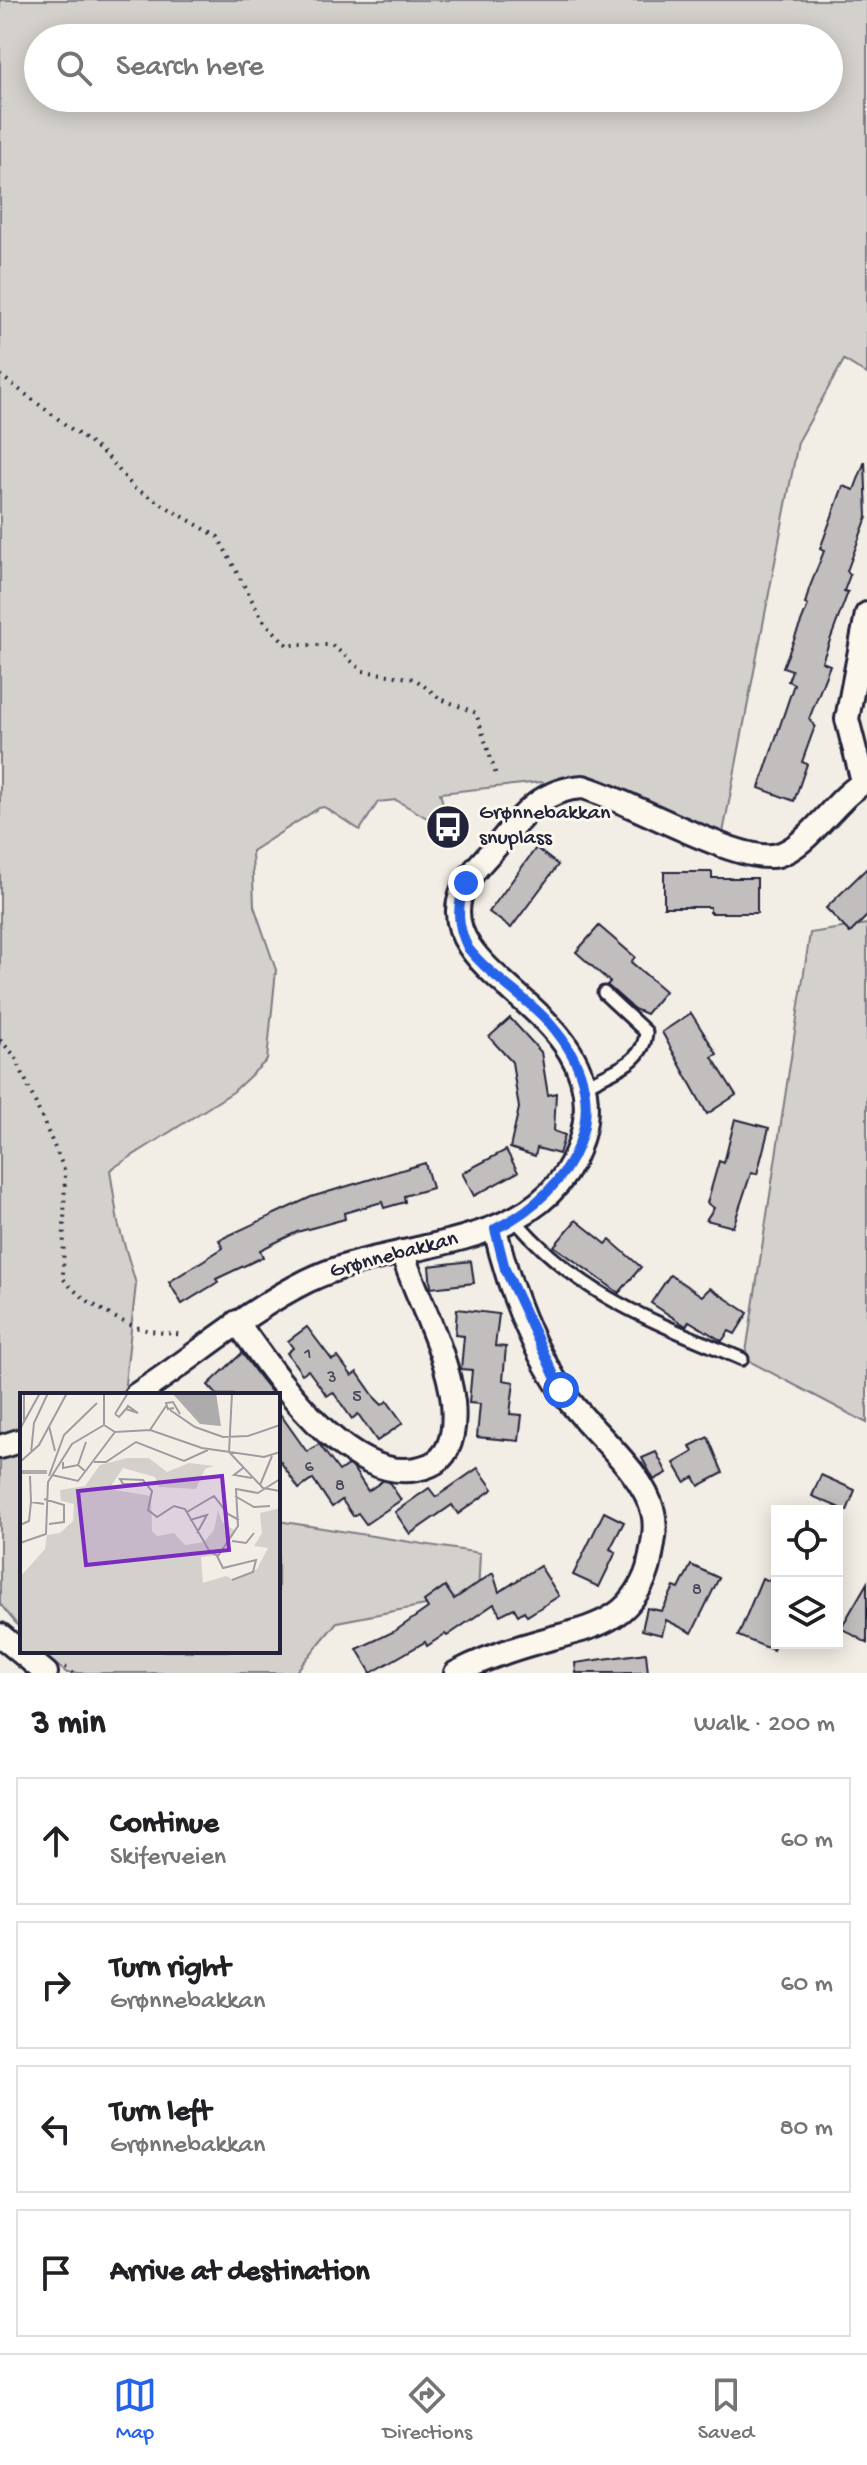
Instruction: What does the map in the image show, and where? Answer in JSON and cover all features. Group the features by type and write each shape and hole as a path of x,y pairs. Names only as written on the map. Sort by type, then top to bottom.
{"street":[{"name":"Grønnebakkan","path":"139,1393 237,1322 310,1279 338,1268 505,1224 534,1207 570,1167 587,1112 584,1087 576,1062 558,1032 516,991 479,962 461,933 458,914 466,883 540,798 564,788 583,787 757,855 778,855 794,845 865,781 847,719 867,614"},
{"path":"456,1673 524,1645 601,1624 619,1613 642,1584 649,1566 654,1528 649,1500 637,1480 561,1390 546,1363 505,1269 505,1224"},
{"path":"237,1322 298,1404 333,1439 353,1452 388,1466 423,1468 434,1464 442,1458 452,1439 453,1404 444,1364 402,1252"},
{"path":"0,1447 20,1441"},
{"path":"0,1635 20,1652"},
{"path":"22,1653 46,1673"}],"lane":[{"path":"584,1087 630,1062 642,1050 645,1040 646,1032 604,993"},
{"path":"505,1224 614,1304 742,1359"}],"path":[{"path":"0,375 107,456 134,488 218,537 262,619 287,645 332,645 363,671 415,679 441,699 476,713 497,778"},
{"path":"0,1040 15,1056 65,1171 61,1253 63,1278 69,1288 123,1323 147,1331 213,1341"}],"shaded area":[{"path":"0,0 867,0 867,374 844,360 798,442 723,833 541,782 440,793 451,832 396,800 378,802 360,830 324,807 319,808 252,851 254,906 276,970 267,1060 233,1092 110,1170 118,1223 136,1284 125,1384 133,1393 20,1393 20,1629 0,1604"},
{"path":"867,924 867,1423 745,1359 810,933"},
{"path":"280,1521 480,1553 478,1595 337,1622 295,1673 67,1673 42,1653 280,1653"}],"building":[{"path":"865,461 867,517 847,571 850,575 844,591 848,592 822,662 830,665 809,719 815,726 802,762 807,764 794,801 759,788 794,684 788,681 792,670 783,667 808,605 805,604 809,589 824,551 820,549 843,486 854,490"},
{"path":"536,848 558,865 511,928 489,912"},
{"path":"867,868 867,916 850,933 826,908"},
{"path":"664,872 712,872 712,878 757,878 757,913 710,913 710,907 664,907"},
{"path":"599,926 635,957 631,962 665,991 646,1014 634,1009 607,985 610,982 576,952"},
{"path":"691,1013 717,1054 712,1057 736,1095 707,1114 662,1032"},
{"path":"510,1018 541,1052 548,1095 556,1093 554,1131 565,1135 559,1154 537,1148 535,1156 510,1148 519,1108 512,1062 489,1037"},
{"path":"735,1119 769,1128 757,1174 751,1173 733,1227 706,1220 714,1208 707,1203 719,1161 724,1163"},
{"path":"506,1150 518,1172 474,1196 462,1173"},
{"path":"425,1163 432,1188 404,1196 405,1202 384,1208 382,1202 344,1213 345,1219 297,1232 260,1250 263,1257 216,1279 218,1282 182,1304 169,1282 223,1248 219,1240 311,1197"},
{"path":"576,1220 606,1244 610,1240 641,1267 619,1293 554,1246"},
{"path":"471,1261 474,1283 431,1288 429,1266"},
{"path":"670,1275 702,1296 710,1288 748,1313 735,1334 729,1331 722,1341 689,1321 686,1326 651,1303"},
{"path":"457,1309 499,1314 495,1346 506,1347 503,1380 514,1382 510,1414 522,1415 519,1441 477,1437 480,1404 469,1403 472,1370 461,1369 464,1336 455,1335"},
{"path":"307,1327 332,1360 338,1357 352,1376 357,1372 376,1399 382,1405 387,1401 403,1423 377,1441 358,1414 352,1419 333,1392 327,1396 308,1370 302,1374 287,1353 293,1348 288,1341"},
{"path":"242,1353 272,1393 215,1393 208,1385"},
{"path":"280,1414 307,1452 319,1444 339,1471 348,1465 353,1468 368,1491 384,1480 389,1482 401,1500 366,1524 358,1513 353,1516 342,1500 332,1507 313,1479 299,1489 280,1461"},
{"path":"708,1437 723,1473 699,1486 694,1477 685,1482 674,1463 693,1452 690,1446"},
{"path":"656,1452 667,1473 654,1480 642,1458"},
{"path":"478,1468 493,1489 458,1514 452,1505 410,1534 395,1512 429,1488 436,1497"},
{"path":"821,1475 855,1490 847,1511 843,1505 833,1505 812,1496"},
{"path":"604,1512 624,1522 610,1549 616,1552 599,1587 573,1575"},
{"path":"691,1565 719,1578 692,1633 666,1620 662,1635 642,1630 647,1608 662,1611 674,1587 679,1589"},
{"path":"540,1566 559,1596 527,1616 524,1611 518,1615 514,1608 500,1615 494,1604 447,1636 445,1634 427,1646 425,1642 371,1673 357,1649 395,1631 428,1608 424,1601 445,1586 454,1599 493,1573 499,1592"},
{"path":"762,1578 771,1582 773,1650 738,1636"},
{"path":"867,1583 867,1643 843,1629"},
{"path":"646,1653 648,1673 576,1673 575,1663"}],"place":[{"name":"Grønnebakkan snuplass","path":"448,827"}],"route":[{"path":"466,883 458,914 461,933 468,948 479,962 516,991 558,1032 576,1062 584,1087 587,1112 570,1167 534,1207 495,1229 505,1269 523,1313 561,1390"}]}
